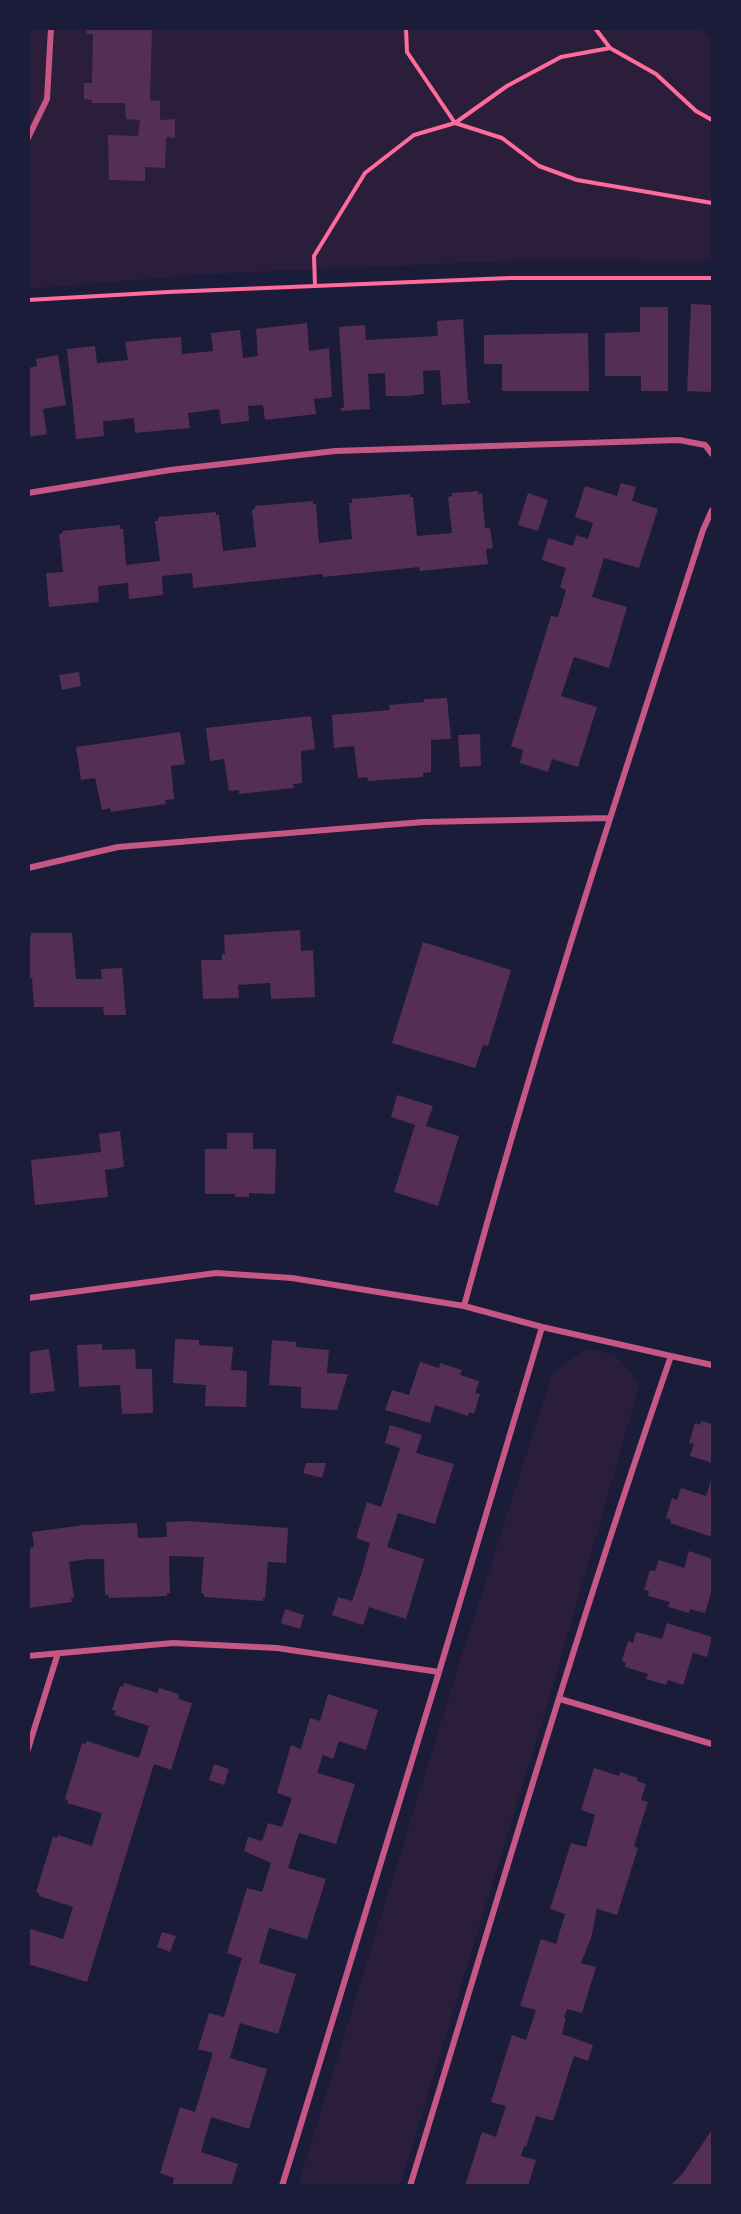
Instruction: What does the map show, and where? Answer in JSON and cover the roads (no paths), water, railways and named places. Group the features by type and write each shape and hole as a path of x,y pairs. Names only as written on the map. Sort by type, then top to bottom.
{"street":[{"path":"28,138 47,99 51,28"},
{"path":"28,493 170,470 335,451 678,440 705,445 712,454"},
{"path":"464,1306 496,1188 610,818 703,530 712,510"},
{"path":"28,868 118,847 423,822 610,818"},
{"path":"28,1298 216,1273 292,1278 464,1306 542,1327 712,1365"},
{"path":"282,2186 440,1672 542,1327"},
{"path":"410,2186 635,1460 671,1356"},
{"path":"28,1656 173,1642 277,1648 440,1672"},
{"path":"28,1749 58,1653"},
{"path":"560,1699 712,1744"}]}
